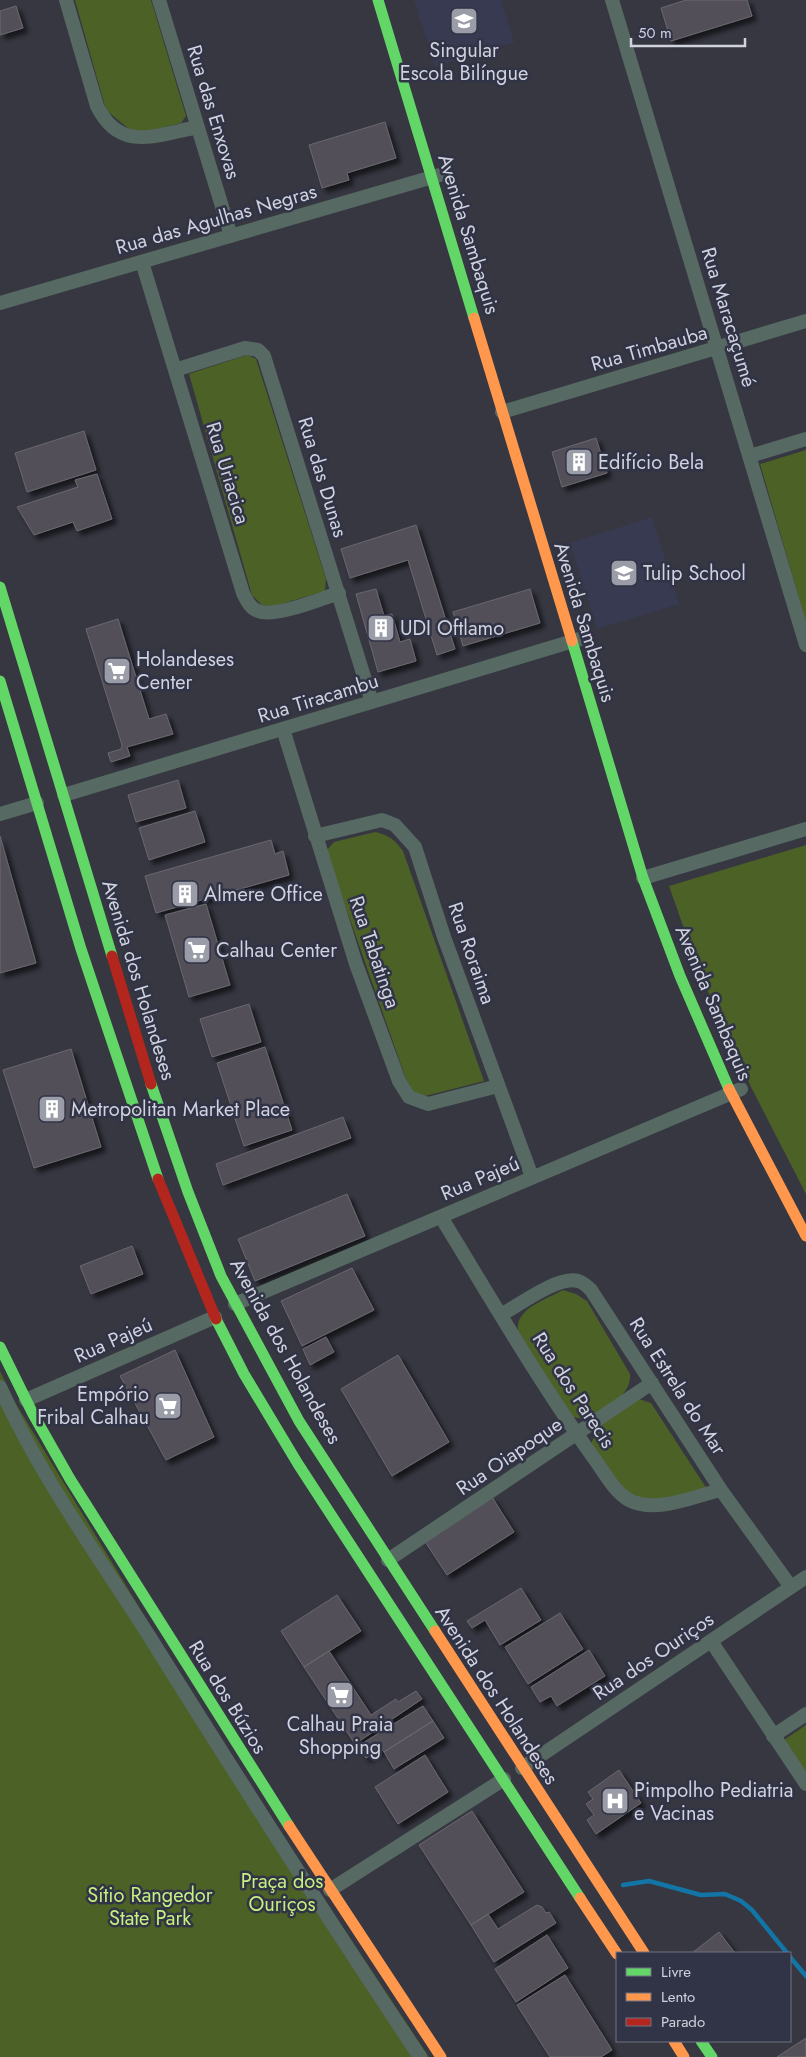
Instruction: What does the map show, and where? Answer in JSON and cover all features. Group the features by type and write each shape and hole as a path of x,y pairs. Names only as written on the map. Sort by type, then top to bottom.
{"main road":[{"name":"Avenida Sambaquis","path":"378,0 437,176 511,409 578,640 680,976 806,1236"},
{"name":"Avenida Sambaquis","path":"390,0 437,176 463,240"},
{"name":"Avenida Sambaquis","path":"468,258 474,277"},
{"name":"Avenida Sambaquis","path":"526,447 578,640"},
{"name":"Avenida dos Holandeses","path":"0,587 64,795 74,858 156,1101 221,1276 299,1421 522,1768 643,1952"},
{"path":"0,627 8,631 29,700 40,717"},
{"name":"Avenida dos Holandeses","path":"0,681 142,1135 169,1208 216,1317 244,1374 298,1464 616,1952"},
{"path":"21,751 33,765 62,854 74,858"},
{"name":"Avenida Sambaquis","path":"736,1090 806,1213"},
{"name":"Rua dos Búzios","path":"0,1347 26,1400 88,1508 198,1685 330,1890 441,2057"},
{"path":"675,2042 684,2057"},
{"path":"702,2042 712,2057"}],"street":[{"path":"66,0 97,106 104,120 124,136 142,137 198,127"},
{"name":"Rua das Enxovas","path":"159,0 231,236"},
{"name":"Rua Maracaçumé","path":"612,0 806,645"},
{"name":"Rua das Agulhas Negras","path":"0,303 437,176"},
{"name":"Rua Uriacica","path":"142,262 243,594 250,606 258,611 275,612 338,593"},
{"name":"Rua Timbauba","path":"511,409 806,321"},
{"name":"Rua das Dunas","path":"175,370 245,348 258,350 264,356 372,702"},
{"path":"750,456 806,439"},
{"name":"Rua Tiracambu","path":"64,795 578,640"},
{"name":"Rua Tabatinga","path":"283,729 356,964 399,1081 409,1098 428,1104 498,1086"},
{"path":"0,814 37,803"},
{"name":"Rua Roraima","path":"315,836 382,820 395,825 415,847 444,937 532,1177"},
{"path":"649,876 806,829"},
{"name":"Rua Pajeú","path":"235,1304 736,1090"},
{"name":"Rua dos Parecis","path":"441,1216 577,1434 616,1488 628,1500 641,1505 658,1505 721,1490"},
{"name":"Rua Estrela do Mar","path":"501,1315 553,1286 568,1280 580,1281 591,1290 721,1490 791,1587"},
{"name":"Rua Pajeú","path":"26,1400 216,1317"},
{"name":"Rua Oiapoque","path":"388,1560 652,1384"},
{"path":"0,1387 67,1508 315,1898 420,2057"},
{"name":"Rua dos Ouriços","path":"522,1768 806,1576"},
{"path":"711,1641 772,1736 806,1784"},
{"path":"772,1736 806,1714"},
{"path":"330,1890 504,1779"}],"shaded area":[{"name":"Singular Escola Bilíngue","path":"414,0 501,0 514,42 435,67"},
{"name":"Tulip School","path":"652,517 679,604 597,629 570,543"}],"green space":[{"path":"75,0 151,0 186,116 181,123 145,132 129,129 106,110"},
{"path":"247,355 256,359 326,579 325,591 274,606 262,605 252,595 189,374"},
{"path":"806,450 806,622 760,464"},
{"path":"375,832 391,839 403,851 484,1081 425,1096 414,1093 406,1079 326,851 334,842"},
{"path":"806,845 806,1194 752,1089 700,974 669,886"},
{"path":"563,1290 576,1294 587,1301 630,1374 626,1389 621,1395 608,1406 586,1419 572,1417 518,1331 518,1323 526,1311 540,1301"},
{"name":"Sítio Rangedor State Park","path":"0,1371 16,1404 231,1759 429,2057 0,2057"},
{"path":"639,1399 651,1403 707,1489 646,1500 630,1493 615,1478 591,1444 598,1427"},
{"path":"806,1725 806,1772 784,1740"}],"building":[{"path":"686,0 747,0 752,16 671,41 661,8"},
{"path":"16,6 23,28 0,35 0,11"},
{"path":"385,122 396,158 347,173 349,180 322,188 309,145"},
{"path":"84,431 96,470 27,492 15,453"},
{"name":"Edifício Bela","path":"596,438 607,473 562,487 552,452"},
{"path":"97,474 112,519 77,531 73,522 34,535 17,507 78,487 75,480"},
{"path":"416,525 455,649 437,655 408,560 350,578 341,549"},
{"name":"UDI Oftlamo","path":"376,589 384,616 392,614 400,642 410,639 416,661 378,672 356,594"},
{"path":"530,589 540,623 463,646 453,612"},
{"name":"Holandeses Center","path":"118,619 149,719 166,714 173,734 127,747 130,756 111,762 108,753 121,749 122,745 86,629"},
{"path":"178,780 186,808 136,822 128,795"},
{"path":"195,811 205,842 149,860 139,828"},
{"path":"0,836 36,963 0,973"},
{"name":"Almere Office","path":"271,840 275,854 283,851 289,875 156,913 145,876"},
{"name":"Calhau Center","path":"206,904 230,985 189,997 165,915"},
{"path":"249,1004 261,1042 212,1057 200,1019"},
{"path":"265,1047 292,1130 244,1146 217,1063"},
{"name":"Metropolitan Market Place","path":"71,1049 101,1147 34,1168 3,1070"},
{"path":"343,1117 351,1138 223,1185 216,1164"},
{"path":"347,1194 365,1236 255,1281 238,1239"},
{"path":"132,1246 143,1274 91,1294 80,1266"},
{"path":"352,1268 374,1310 302,1346 281,1301"},
{"path":"326,1337 334,1352 310,1365 303,1349"},
{"name":"Empório Fribal Calhau","path":"175,1350 214,1437 166,1460 120,1376"},
{"path":"398,1355 449,1442 392,1476 341,1389"},
{"path":"492,1497 514,1532 447,1575 424,1540"},
{"path":"521,1588 541,1620 500,1645 485,1620 472,1628 467,1621"},
{"path":"337,1595 361,1631 304,1667 281,1631"},
{"path":"560,1613 583,1649 528,1684 505,1647"},
{"path":"589,1650 605,1676 557,1706 551,1696 540,1702 531,1687"},
{"name":"Calhau Praia Shopping","path":"329,1651 371,1715 396,1699 398,1702 416,1691 422,1699 355,1744 304,1667"},
{"path":"423,1706 433,1721 384,1752 382,1749 366,1758 358,1746"},
{"path":"433,1721 444,1738 394,1769 384,1752"},
{"path":"425,1755 448,1792 398,1824 375,1787"},
{"name":"Pimpolho Pediatria e Vacinas","path":"619,1770 641,1803 596,1834 587,1820 594,1815 586,1804 593,1799 588,1792"},
{"path":"472,1811 524,1892 471,1925 419,1845"},
{"path":"537,1905 542,1907 546,1913 549,1912 556,1923 494,1962 471,1925 488,1914 498,1929"},
{"path":"719,1932 734,1952 693,1952"},
{"path":"547,1935 568,1968 516,2002 495,1969"},
{"path":"565,1975 612,2050 601,2057 550,2057 517,2005"},
{"path":"806,2038 806,2057 777,2057"}],"waterway":[{"path":"623,1885 649,1881 701,1895 725,1894 741,1901 752,1910 786,1952"},
{"path":"791,1958 806,1976"}],"traffic: fast":[{"path":"378,0 474,318"},
{"path":"0,587 112,956"},
{"path":"572,641 643,878 680,976 729,1089"},
{"path":"0,681 81,949 158,1179"},
{"path":"151,1084 188,1192 221,1276 299,1421 435,1631"},
{"path":"216,1319 244,1374 298,1464 580,1898"},
{"path":"0,1347 33,1414 70,1479 289,1826"},
{"path":"702,2042 712,2057"}],"traffic: slow":[{"path":"474,318 572,641"},
{"path":"729,1089 806,1236"},
{"path":"435,1631 643,1952"},
{"path":"289,1826 441,2057"},
{"path":"580,1898 616,1952"},
{"path":"675,2042 684,2057"}],"traffic: jam":[{"path":"112,956 151,1084"},
{"path":"158,1179 216,1319"}],"place":[{"name":"Singular Escola Bilíngue","path":"464,21"},
{"name":"Edifício Bela","path":"579,462"},
{"name":"Tulip School","path":"624,573"},
{"name":"UDI Oftlamo","path":"381,628"},
{"name":"Holandeses Center","path":"117,671"},
{"name":"Almere Office","path":"185,894"},
{"name":"Calhau Center","path":"197,950"},
{"name":"Metropolitan Market Place","path":"52,1109"},
{"name":"Empório Fribal Calhau","path":"168,1406"},
{"name":"Calhau Praia Shopping","path":"340,1695"},
{"name":"Pimpolho Pediatria e Vacinas","path":"615,1801"}],"park label":[{"name":"Praça dos Ouriços","path":"282,1892"}]}
